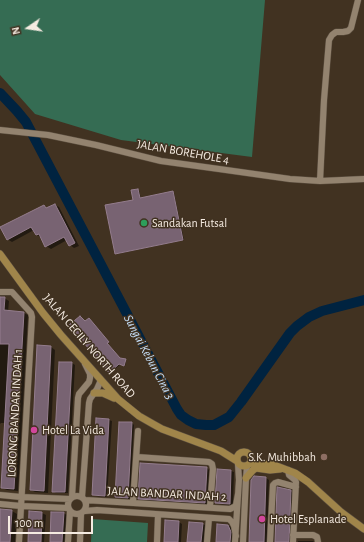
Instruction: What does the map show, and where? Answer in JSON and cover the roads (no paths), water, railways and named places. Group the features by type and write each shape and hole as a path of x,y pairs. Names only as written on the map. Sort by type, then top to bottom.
{"main road":[{"name":"JALAN CECILY NORTH ROAD","path":"0,254 48,318 118,400 139,416 158,427 221,451 225,450 238,459"},
{"path":"95,391 106,394 118,400"},
{"path":"250,462 248,453 241,452 238,459 242,466 250,462 272,464 286,469 301,477 341,512 364,529"},
{"path":"246,478 256,468 270,470 286,469"}],"street":[{"path":"320,181 329,40 336,32 348,31 351,28 358,0"},
{"name":"JALAN BOREHOLE 4","path":"0,130 48,135 161,161 290,179 320,181 364,179"},
{"name":"LORONG BANDAR INDAH 1","path":"0,292 12,292 31,312 32,317 19,542"},
{"path":"68,542 68,503 71,498 78,398 79,394 89,382 90,376 84,361"},
{"path":"80,542 83,512 86,505 83,498 90,399 101,380"},
{"path":"89,382 95,391"},
{"path":"133,502 138,431"},
{"path":"137,457 209,462 212,464 213,469 210,507"},
{"path":"235,539 239,480 238,459"},
{"path":"243,542 246,478 250,462"},
{"path":"286,469 289,475 296,482 293,542"},
{"path":"270,542 273,485 278,482 296,487"},
{"name":"JALAN BANDAR INDAH 2","path":"83,498 97,501 230,508 236,505 238,494"},
{"path":"0,495 71,498 79,496 83,498"},
{"path":"0,504 69,510 75,514 83,512"},
{"path":"229,519 230,508"},
{"name":"JALAN BANDAR INDAH 2","path":"83,512 97,510 229,519 234,526 235,539"},
{"path":"157,542 158,514"},
{"path":"207,542 209,518"},
{"path":"293,535 313,535 317,537 318,541"}],"waterway":[{"name":"Sungai Kebun Cina 3","path":"0,93 26,122 177,409 181,415 188,420 196,424 214,425 229,417 290,333 297,326 309,317 322,311 364,300"}],"place":[{"name":"Sandakan Futsal","path":"144,223"},
{"name":"Hotel La Vida","path":"34,430"},
{"name":"S.K. Muhibbah","path":"324,457"},
{"name":"Hotel Esplanade","path":"262,519"}]}
